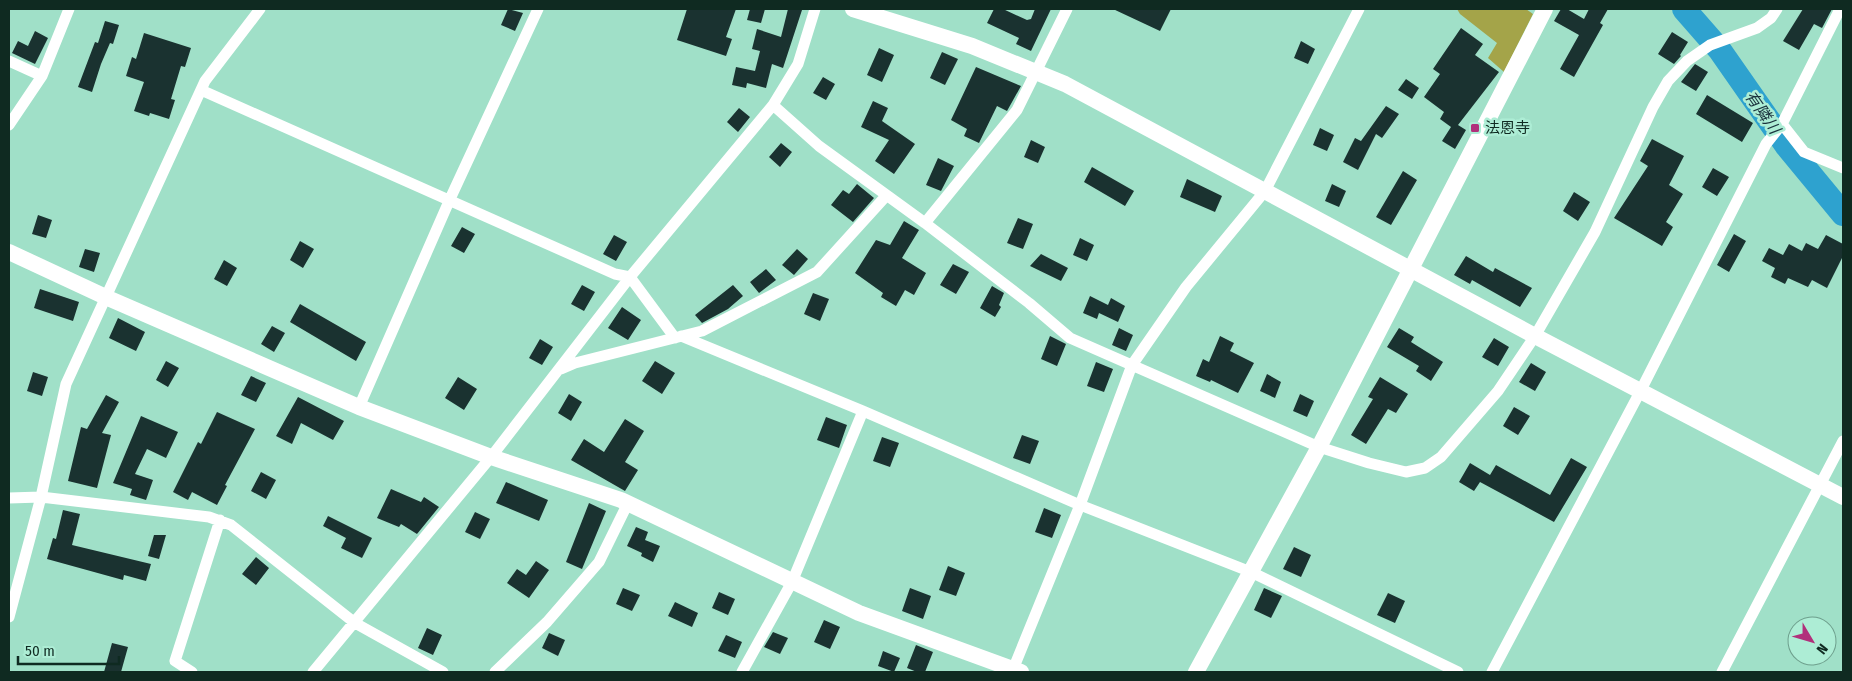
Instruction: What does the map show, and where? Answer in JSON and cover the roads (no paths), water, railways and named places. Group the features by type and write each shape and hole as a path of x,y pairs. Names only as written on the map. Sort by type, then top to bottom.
{"street":[{"path":"9,125 42,76 69,9"},
{"path":"9,617 66,384 104,296 205,81 260,9"},
{"path":"359,407 450,199 538,9"},
{"path":"313,672 491,457 630,277 774,105 798,64 815,9"},
{"path":"854,9 972,46 1037,72 1126,115 1265,192 1535,336 1843,497"},
{"path":"925,223 1017,110 1067,9"},
{"path":"9,252 104,296 359,407 491,457 628,503 859,613 1015,671 1132,365 1186,287 1265,192 1360,9"},
{"path":"1196,672 1319,447 1545,9"},
{"path":"774,105 820,146 925,223 1029,303 1070,338 1319,447 1369,464 1406,472 1426,468 1441,457 1498,391 1535,336 1595,232 1653,107 1668,81 1687,61 1714,44 1758,28 1771,18 1777,9"},
{"path":"1492,672 1766,144 1782,124 1840,9"},
{"path":"9,60 42,76"},
{"path":"201,90 450,199 615,274 630,277 678,337 863,411 1080,504 1251,572 1458,672"},
{"path":"1782,124 1804,152 1843,168"},
{"path":"560,370 575,363 702,331 816,272 886,196"},
{"path":"742,672 792,582 863,411"},
{"path":"1722,672 1843,441"},
{"path":"9,498 40,496 220,520 231,524 355,623 443,672"},
{"path":"495,672 546,622 599,562 628,503"},
{"path":"192,672 175,661 220,520"}],"waterway":[{"name":"有隣川","path":"1684,9 1719,49 1786,145 1843,214"}],"place":[{"name":"法恩寺","path":"1475,128"}]}
